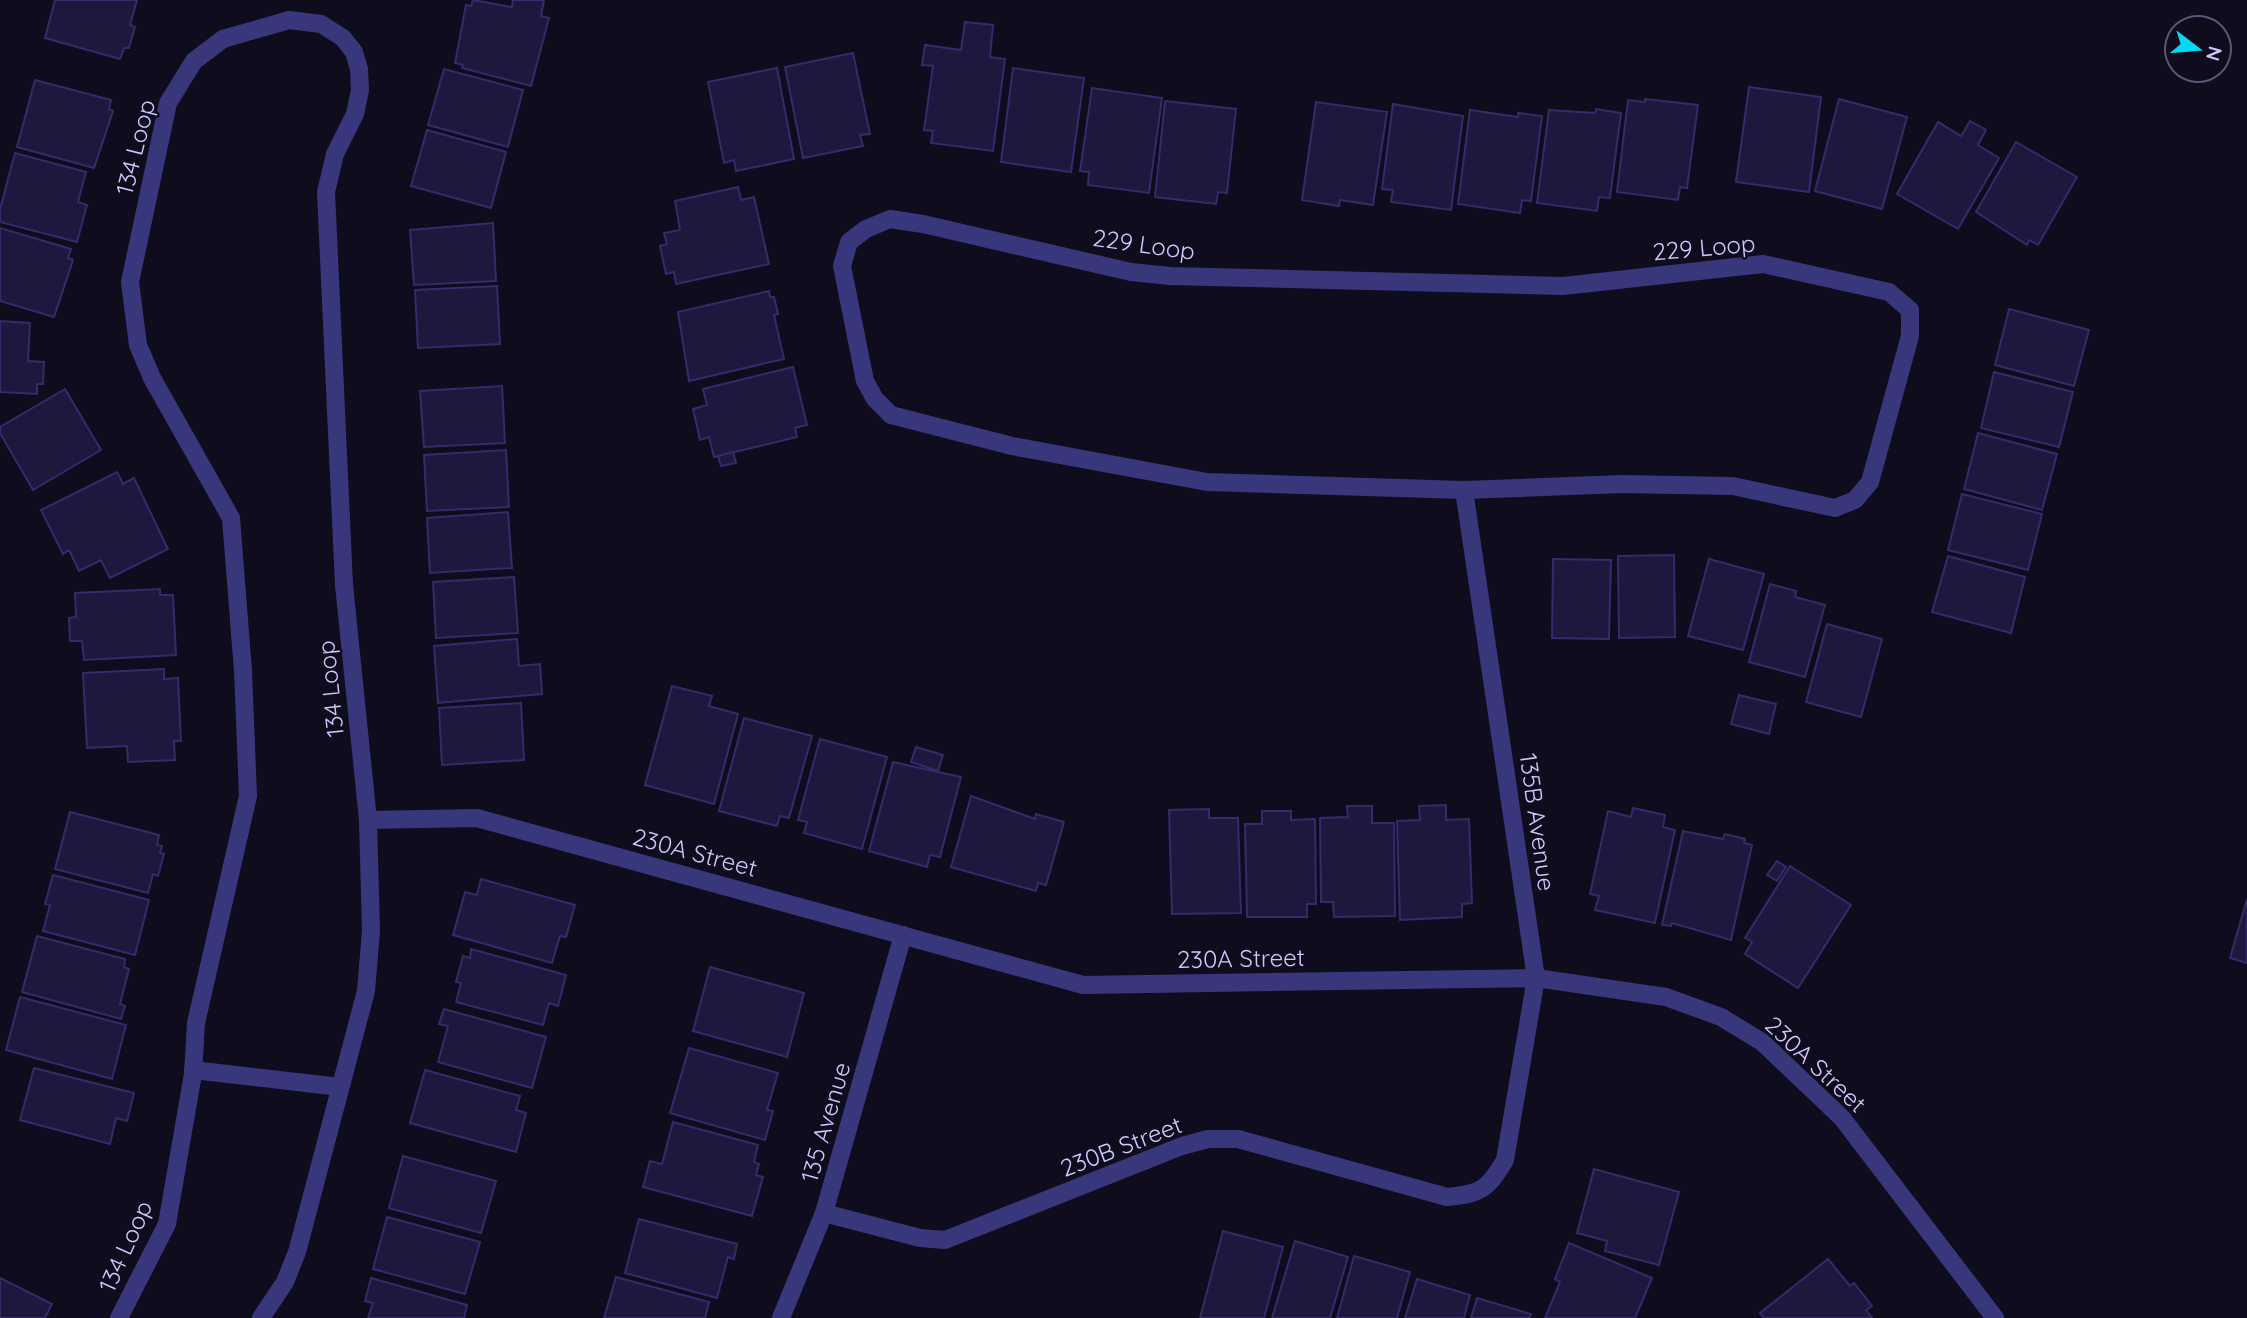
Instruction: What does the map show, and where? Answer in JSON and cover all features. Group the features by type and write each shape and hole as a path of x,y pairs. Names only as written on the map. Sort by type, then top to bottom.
{"street":[{"name":"134 Loop","path":"119,1318 167,1224 193,1070 196,1023 248,796 243,671 231,518 152,378 138,345 130,282 168,103 194,61 223,38 289,20 321,24 343,38 354,52 359,69 360,90 355,114 335,154 326,192 344,585 368,820 371,931 366,991 297,1252 285,1282 261,1318"},
{"name":"229 Loop","path":"890,219 1131,272 1563,286 1763,264 1889,292 1910,310 1910,336 1870,482 1855,500 1835,508 1733,486 1622,484 1464,490 1207,482 1012,446 891,415 875,399 864,381 842,266 849,242 866,229 890,219"},
{"name":"135B Avenue","path":"1464,490 1536,978 1505,1160"},
{"name":"230A Street","path":"368,820 477,818 1083,985 1536,978 1666,997 1721,1017 1762,1042 1842,1118 1996,1318"},
{"name":"135 Avenue","path":"781,1318 824,1213 903,935"},
{"path":"193,1070 340,1087"},
{"name":"230B Street","path":"824,1213 920,1238 945,1240 1182,1146 1208,1139 1238,1139 1447,1197 1473,1195 1491,1183 1505,1160"}],"building":[{"path":"55,0 137,0 130,25 135,27 129,48 124,48 120,59 45,38"},
{"path":"473,0 512,7 513,0 544,0 541,16 549,18 531,86 462,68 463,65 455,63 466,5 471,6"},
{"path":"965,22 993,25 990,57 1005,59 993,151 931,143 933,131 924,130 933,66 922,65 925,45 961,50"},
{"path":"853,53 870,134 860,135 863,146 803,158 785,67"},
{"path":"777,68 794,159 736,171 734,160 724,163 708,82"},
{"path":"1013,68 1084,78 1071,172 1001,162"},
{"path":"444,69 523,90 508,147 428,125"},
{"path":"35,80 111,100 109,109 113,111 94,168 17,147"},
{"path":"1749,87 1821,97 1809,192 1736,182"},
{"path":"1092,88 1162,98 1149,193 1088,185 1089,172 1080,171"},
{"path":"1645,99 1698,105 1687,188 1680,187 1678,200 1617,192 1628,100 1645,102"},
{"path":"1839,99 1907,117 1882,209 1815,191"},
{"path":"1165,101 1236,109 1227,193 1218,192 1216,204 1155,197"},
{"path":"1316,102 1387,112 1373,205 1340,200 1339,206 1302,200"},
{"path":"1393,104 1463,116 1451,210 1391,202 1393,190 1382,189"},
{"path":"1596,109 1621,113 1610,198 1599,197 1597,211 1537,203 1549,110 1595,113"},
{"path":"1470,110 1518,117 1518,113 1542,116 1531,201 1522,200 1520,213 1458,204"},
{"path":"1970,121 1986,130 1978,145 1999,158 1958,229 1897,194 1938,122 1961,136"},
{"path":"427,130 506,152 491,208 411,186"},
{"path":"2016,142 2077,177 2038,245 2029,240 2027,245 1976,212"},
{"path":"15,153 86,172 78,202 87,205 77,242 0,222 0,209"},
{"path":"738,187 741,200 754,197 769,264 676,284 674,272 666,274 660,246 667,244 664,233 680,230 675,201"},
{"path":"493,223 496,281 414,285 410,230"},
{"path":"0,228 71,249 68,258 73,260 54,317 0,301"},
{"path":"497,286 500,344 418,348 415,290"},
{"path":"769,291 770,297 774,297 778,314 774,315 784,359 689,381 678,312"},
{"path":"2009,309 2089,330 2074,386 1995,365"},
{"path":"0,321 30,323 28,361 44,362 43,384 37,384 37,394 0,392"},
{"path":"793,367 807,425 795,428 797,437 714,457 709,437 700,440 693,409 707,405 703,389"},
{"path":"1994,372 2073,392 2059,447 1981,428"},
{"path":"502,386 505,443 424,447 420,391"},
{"path":"65,389 101,450 33,490 0,433 0,427"},
{"path":"1978,433 2057,454 2042,510 1964,489"},
{"path":"506,450 509,507 427,511 424,455"},
{"path":"733,452 736,463 721,466 718,456"},
{"path":"117,472 123,484 134,478 168,549 110,578 101,560 79,571 69,550 63,554 41,510"},
{"path":"1962,494 2042,514 2028,570 1948,550"},
{"path":"508,512 512,568 430,573 427,518"},
{"path":"1674,555 1675,637 1619,638 1618,556"},
{"path":"1948,556 2025,577 2011,633 1932,612"},
{"path":"1553,559 1611,560 1609,639 1552,638"},
{"path":"1709,559 1764,574 1743,650 1688,636"},
{"path":"514,577 518,633 436,638 433,582"},
{"path":"1770,584 1796,591 1795,597 1825,605 1805,677 1749,662"},
{"path":"160,589 160,595 173,595 176,655 84,660 82,641 70,641 69,618 76,617 75,593"},
{"path":"1827,624 1882,639 1861,717 1806,702"},
{"path":"517,639 519,666 540,664 542,694 438,703 434,646"},
{"path":"164,669 164,679 178,678 181,741 174,741 175,760 128,762 127,746 87,748 83,673"},
{"path":"672,686 712,696 709,706 738,714 714,804 645,785"},
{"path":"1739,695 1776,704 1769,734 1731,724"},
{"path":"521,703 524,760 442,765 439,708"},
{"path":"744,718 812,736 789,818 780,816 777,826 719,811"},
{"path":"820,739 887,757 862,849 804,833 807,822 798,820"},
{"path":"916,747 943,755 938,771 911,762"},
{"path":"893,762 961,777 940,857 930,855 927,867 869,851"},
{"path":"971,796 1035,819 1036,814 1064,822 1046,885 1038,883 1036,891 951,867"},
{"path":"1446,805 1446,820 1469,819 1472,903 1462,904 1462,917 1400,920 1397,821 1420,820 1419,806"},
{"path":"1347,806 1372,806 1372,823 1394,823 1395,916 1334,917 1333,902 1321,902 1320,818 1348,817"},
{"path":"1633,808 1665,815 1663,827 1675,830 1655,923 1595,910 1599,896 1590,894 1608,811 1631,817"},
{"path":"1209,809 1209,818 1238,818 1241,913 1172,914 1169,810"},
{"path":"1262,811 1291,811 1291,820 1315,819 1316,904 1307,904 1307,917 1247,917 1245,824 1262,824"},
{"path":"70,812 159,835 157,845 162,846 160,853 164,854 158,876 153,874 148,893 55,869"},
{"path":"1683,831 1723,839 1725,834 1745,839 1744,843 1752,845 1731,940 1672,923 1671,926 1662,925"},
{"path":"1777,861 1786,867 1777,881 1767,875"},
{"path":"1790,866 1851,905 1798,988 1745,954 1752,942 1745,938"},
{"path":"53,875 149,900 135,955 43,931 50,905 45,904"},
{"path":"481,879 575,905 566,937 560,936 552,963 453,935 465,892 477,895"},
{"path":"2247,899 2247,963 2230,958"},
{"path":"37,936 125,959 124,967 129,969 120,1004 125,1006 121,1019 22,992"},
{"path":"471,949 566,975 558,1006 549,1003 543,1025 456,1002 461,983 456,982 463,956 470,958"},
{"path":"710,967 804,993 787,1057 693,1031"},
{"path":"20,997 126,1025 112,1079 6,1050"},
{"path":"444,1009 546,1037 532,1088 438,1062 448,1026 439,1024"},
{"path":"689,1048 778,1073 767,1110 773,1111 765,1140 670,1113"},
{"path":"34,1068 134,1093 127,1121 116,1118 110,1144 20,1120"},
{"path":"425,1070 520,1096 516,1110 526,1113 516,1152 410,1123"},
{"path":"673,1122 758,1145 754,1162 759,1164 756,1175 763,1177 752,1216 643,1187 650,1161 662,1164"},
{"path":"403,1156 496,1181 481,1233 389,1208"},
{"path":"1594,1169 1679,1192 1659,1265 1605,1251 1607,1241 1577,1233"},
{"path":"387,1217 480,1242 465,1294 373,1269"},
{"path":"639,1219 737,1244 734,1259 728,1257 717,1298 625,1273"},
{"path":"1223,1231 1283,1247 1264,1318 1200,1318"},
{"path":"1295,1241 1348,1257 1330,1318 1272,1318"},
{"path":"1569,1243 1652,1278 1635,1318 1545,1318 1560,1282 1555,1279"},
{"path":"1354,1256 1410,1272 1397,1318 1337,1318"},
{"path":"1828,1259 1850,1286 1854,1283 1872,1306 1866,1310 1872,1318 1764,1318 1760,1313"},
{"path":"616,1277 709,1302 705,1318 604,1318"},
{"path":"0,1278 52,1304 45,1318 0,1318"},
{"path":"371,1278 467,1305 464,1318 368,1318 373,1303 365,1301"},
{"path":"1417,1279 1470,1295 1464,1318 1405,1318"},
{"path":"1477,1298 1531,1314 1529,1318 1471,1318"}]}
